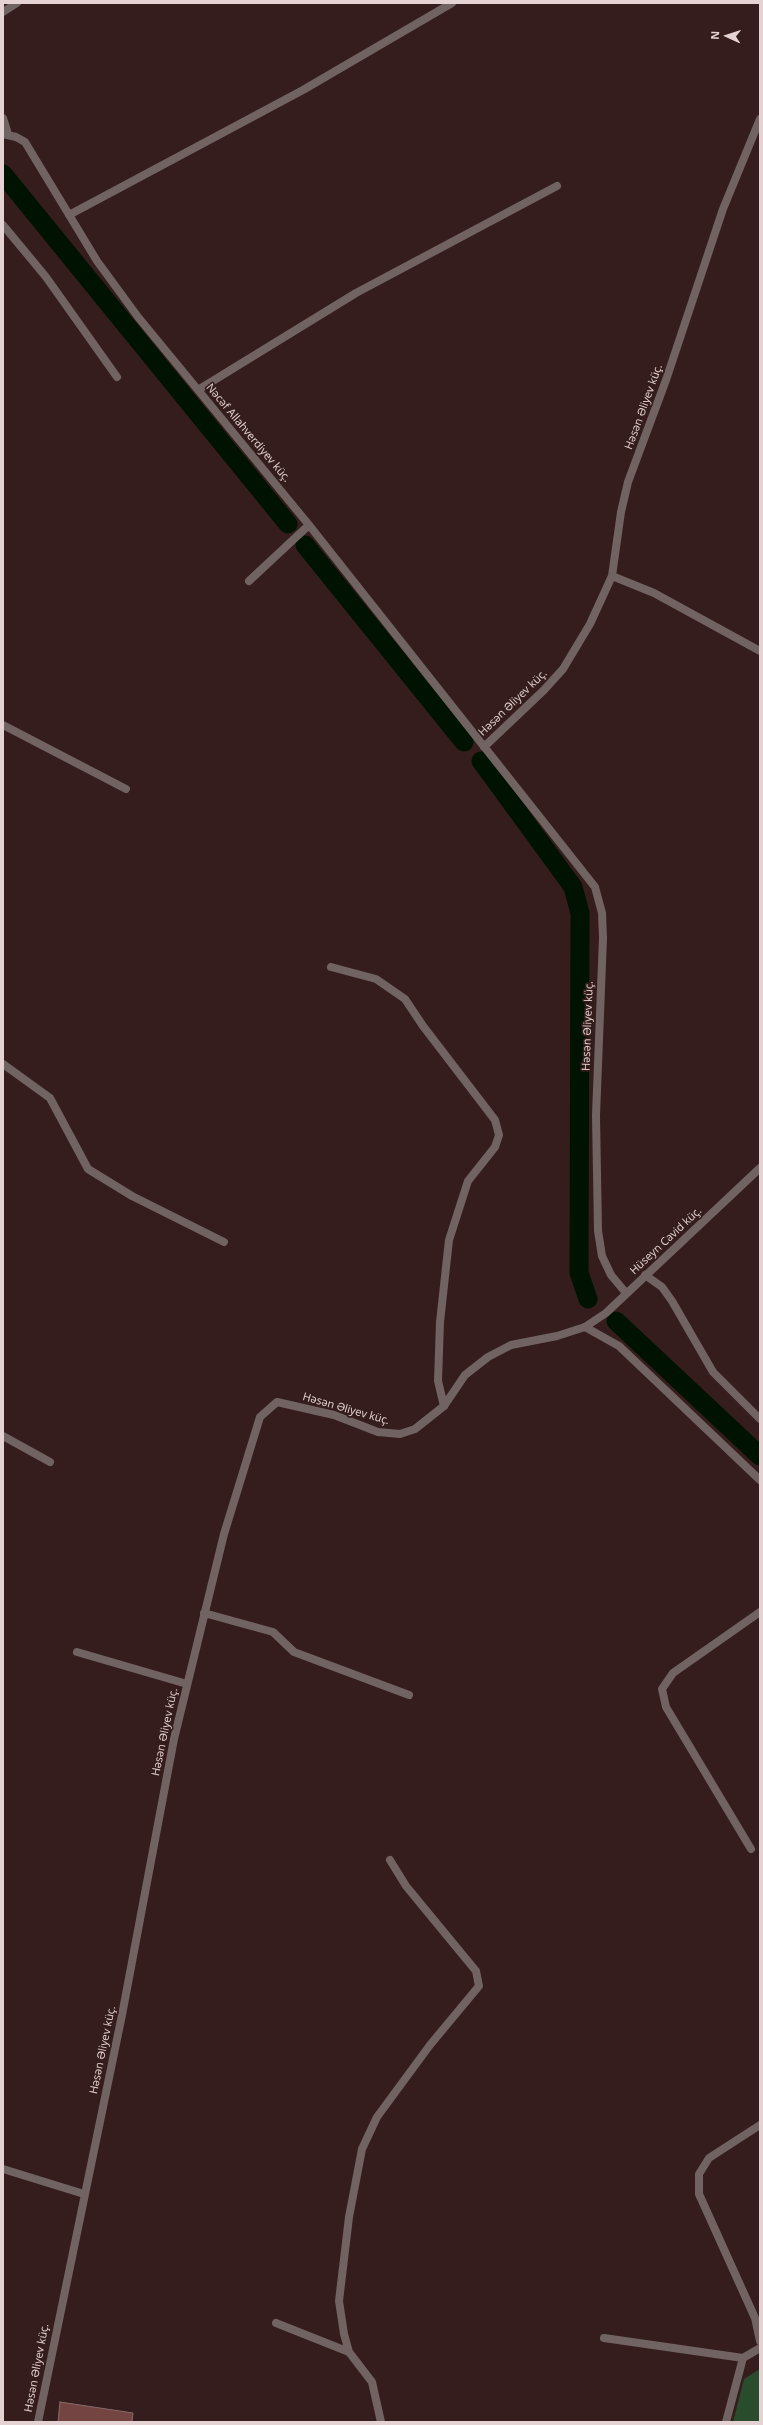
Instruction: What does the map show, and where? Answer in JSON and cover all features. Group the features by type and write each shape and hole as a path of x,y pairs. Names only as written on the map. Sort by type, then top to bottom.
{"street":[{"path":"3,12 17,3"},
{"path":"70,215 303,90 452,3"},
{"path":"3,118 5,134"},
{"name":"Həsən Əliyev küç.","path":"626,1293 611,1275 602,1256 598,1231 596,1115 602,913 595,887 484,747 544,690 563,669 590,624 612,576 621,512 628,482 666,380 723,209 760,120"},
{"name":"Nəcəf Allahverdiyev küç.","path":"5,134 25,142 97,261 138,317 309,525 484,747"},
{"path":"198,390 356,293 557,186"},
{"path":"3,225 46,277 117,376"},
{"path":"249,581 309,525"},
{"path":"612,576 654,593 760,651"},
{"path":"3,725 126,789"},
{"path":"331,967 376,979 405,999 423,1026 495,1120 499,1135 495,1147 468,1181 449,1240 441,1299 438,1381 444,1406"},
{"path":"3,1064 50,1098 88,1169 132,1196 224,1242"},
{"name":"Hüseyn Cavid küç.","path":"585,1328 606,1313 644,1275 760,1168"},
{"path":"644,1275 662,1287 672,1301 713,1372 760,1419"},
{"path":"585,1328 619,1346 760,1480"},
{"name":"Həsən Əliyev küç.","path":"38,2422 122,2015 174,1739 224,1534 260,1417 277,1402 334,1415 378,1432 400,1434 415,1429 444,1406 465,1375 488,1357 511,1345 557,1336 585,1328"},
{"path":"3,1436 50,1462"},
{"path":"751,1849 666,1707 662,1689 673,1673 760,1612"},
{"path":"204,1613 273,1632 294,1652 409,1695"},
{"path":"77,1652 187,1684"},
{"path":"381,2422 372,2382 349,2352 344,2334 340,2301 349,2217 362,2149 377,2117 430,2045 479,1986 476,1971 406,1886 390,1860"},
{"path":"760,2125 709,2158 699,2174 699,2194 755,2318 760,2341"},
{"path":"3,2169 84,2194"},
{"path":"276,2323 349,2352"},
{"path":"604,2338 743,2358 760,2348"},
{"path":"726,2422 743,2358"}],"green space":[{"path":"760,2369 760,2422 733,2422 744,2379"}],"building":[{"path":"60,2402 133,2413 132,2422 58,2422"}],"waterway":[{"path":"3,174 288,524"},
{"path":"305,545 464,742"},
{"path":"481,761 573,887 580,913 579,1273 588,1299"},
{"path":"616,1321 760,1456"}]}
